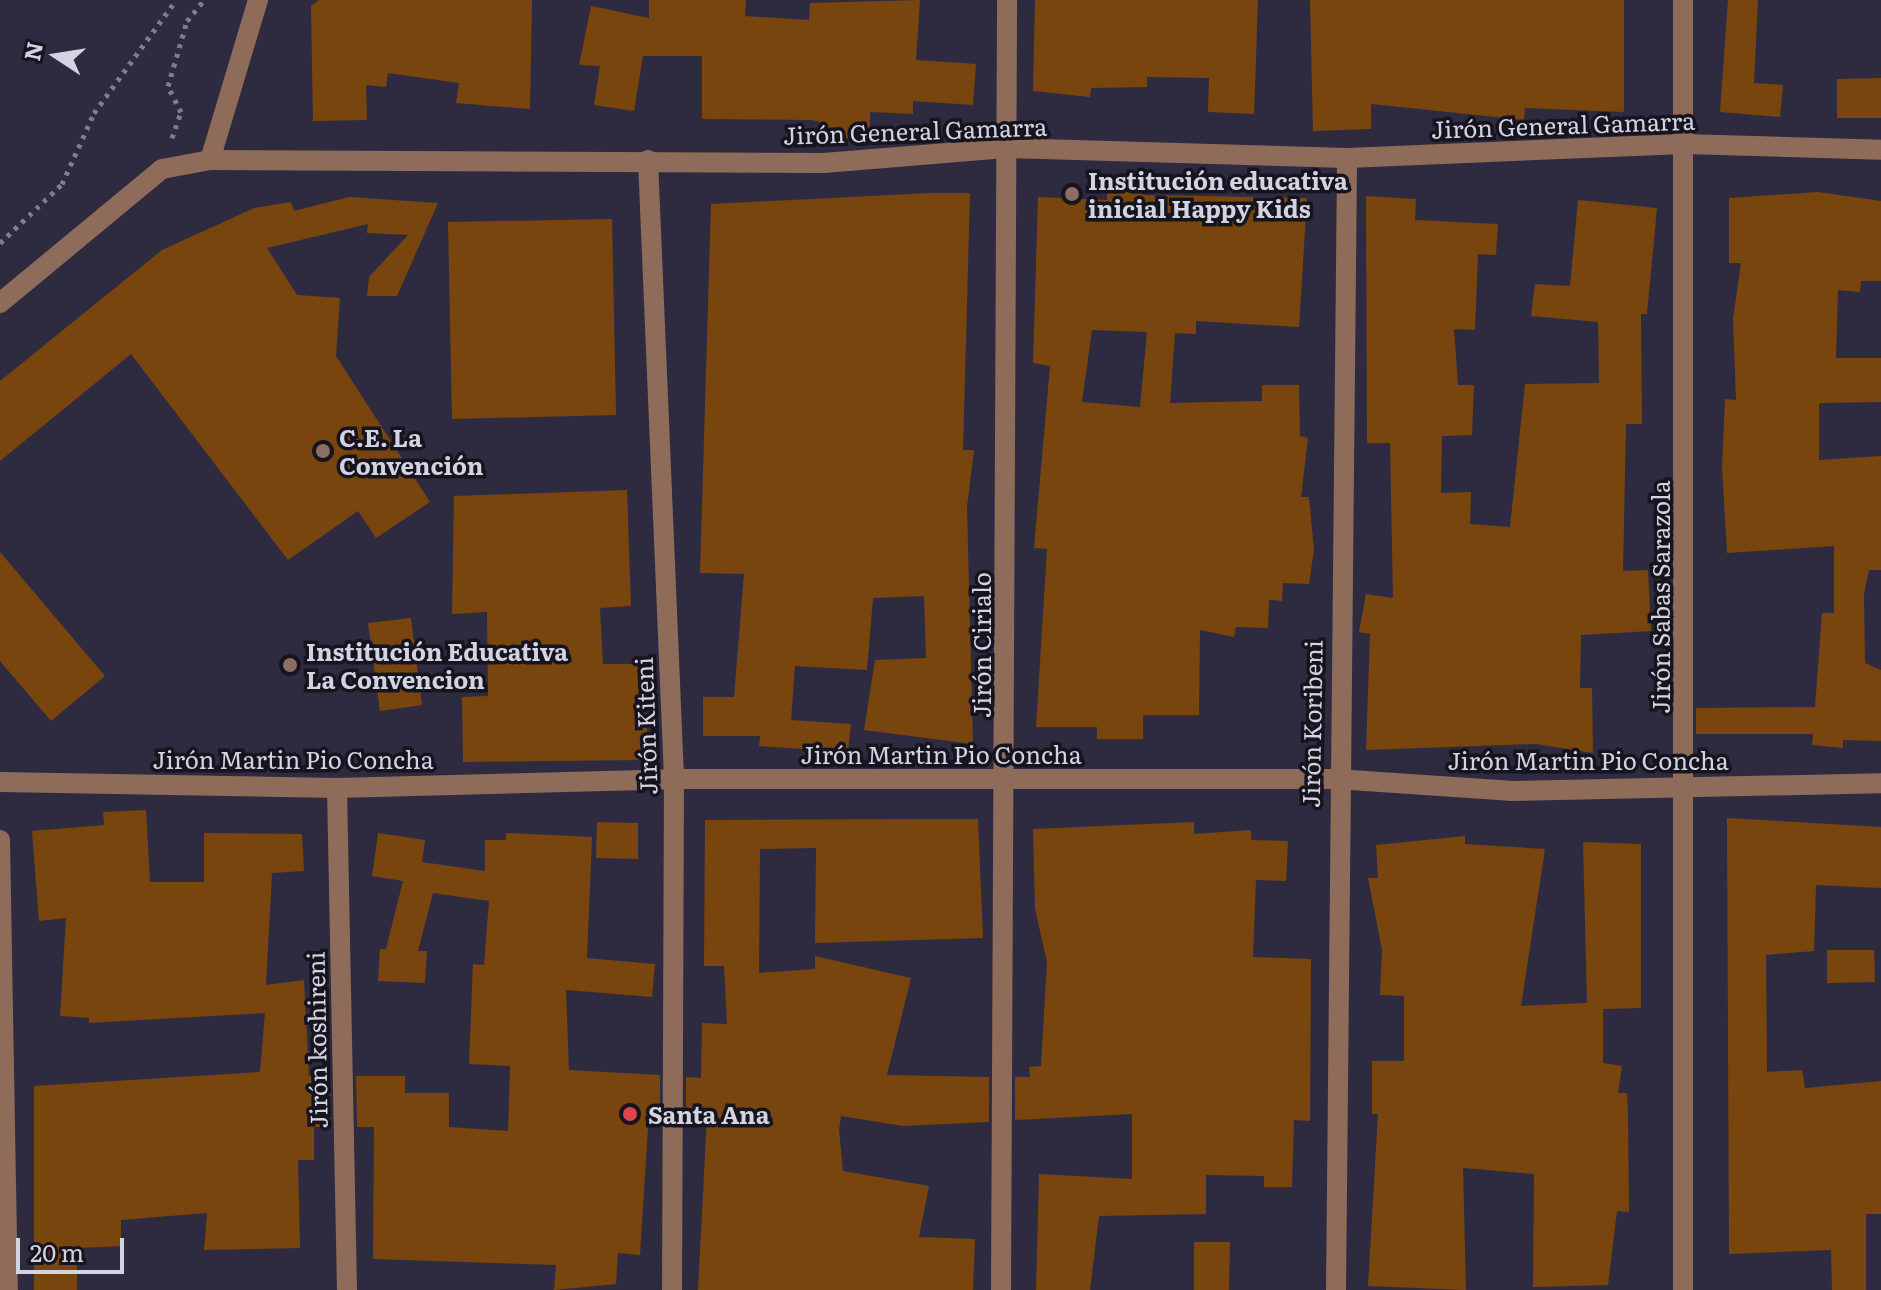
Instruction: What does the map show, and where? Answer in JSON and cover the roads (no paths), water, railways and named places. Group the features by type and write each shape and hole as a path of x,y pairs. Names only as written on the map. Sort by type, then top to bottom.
{"street":[{"path":"210,160 258,0"},
{"name":"Jirón Cirialo","path":"1001,1290 1006,781 1007,0"},
{"name":"Jirón Sabas Sarazola","path":"1683,0 1686,788 1683,1290"},
{"name":"Jirón General Gamarra","path":"0,303 162,169 210,160 824,163 1008,148 1347,158 1684,144 1881,150"},
{"name":"Jirón Koribeni","path":"1336,1290 1336,779 1347,158"},
{"name":"Jirón Kiteni","path":"648,160 674,779 672,1290"},
{"name":"Jirón Martin Pio Concha","path":"0,782 337,788 674,779 1336,779 1510,791 1881,783"},
{"name":"Jirón koshireni","path":"337,788 347,1290"},
{"path":"0,840 8,1290"}],"place":[{"name":"Institución educativa inicial Happy Kids","path":"1072,194"},
{"name":"C.E. La Convención","path":"323,451"},
{"name":"Institución Educativa La Convencion","path":"290,665"},
{"name":"Santa Ana","path":"630,1114"}]}
